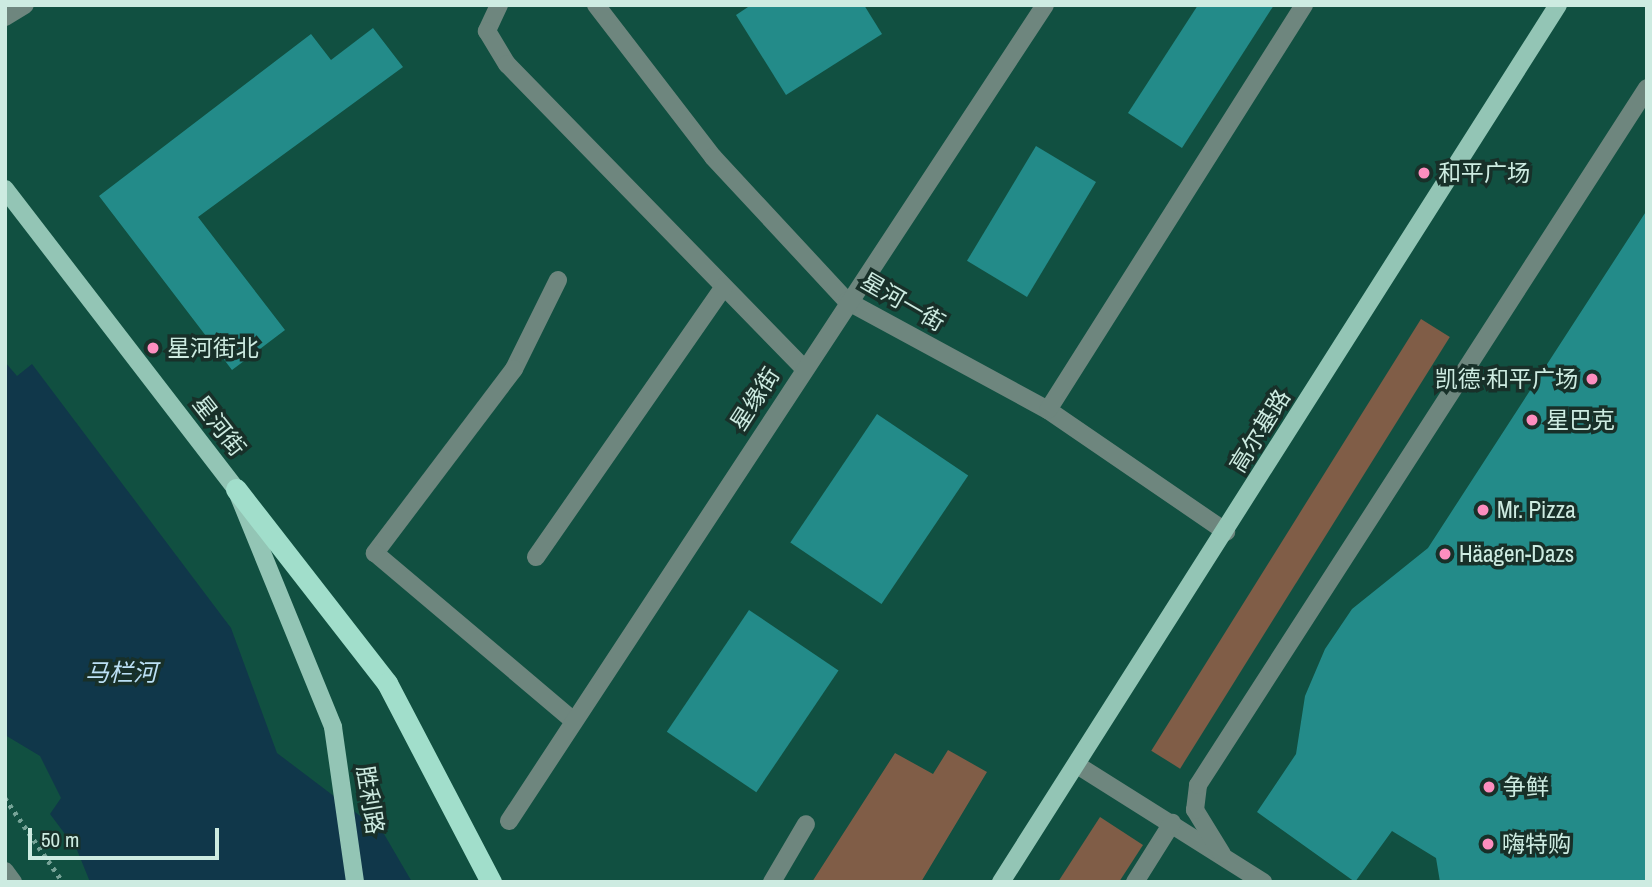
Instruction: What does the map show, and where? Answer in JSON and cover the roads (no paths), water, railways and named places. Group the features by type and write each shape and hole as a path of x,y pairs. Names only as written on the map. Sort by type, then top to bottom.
{"highway":[{"path":"236,489 387,683 491,882"}],"main road":[{"name":"高尔基路","path":"1001,882 1226,532 1558,5"},
{"name":"星河街","path":"5,188 236,489 333,727"},
{"name":"胜利路","path":"333,727 355,882"}],"street":[{"path":"5,17 25,5"},
{"path":"499,5 487,31 507,64 804,368"},
{"name":"星河一街","path":"596,5 713,157 847,301 1048,410 1226,532"},
{"name":"星缘街","path":"509,821 847,301 1045,5"},
{"path":"1048,410 1304,5"},
{"path":"1222,853 1195,810 1198,785 1647,88"},
{"path":"558,280 514,369 375,554 574,721"},
{"path":"536,557 724,287"},
{"path":"1077,765 1222,853 1263,882"},
{"path":"1135,882 1172,823"},
{"path":"772,882 806,824"},
{"path":"5,871 13,882"}],"water":[{"name":"马栏河","path":"5,362 17,376 32,364 231,628 277,753 384,834 412,882 90,882 77,850 50,814 61,798 40,756 5,735"}],"place":[{"name":"和平广场","path":"1424,173"},
{"name":"星河街北","path":"153,348"},
{"name":"凯德·和平广场","path":"1592,379"},
{"name":"星巴克","path":"1532,420"},
{"name":"Mr. Pizza","path":"1483,510"},
{"name":"Häagen-Dazs","path":"1445,554"},
{"name":"争鲜","path":"1489,787"},
{"name":"嗨特购","path":"1488,844"}]}
